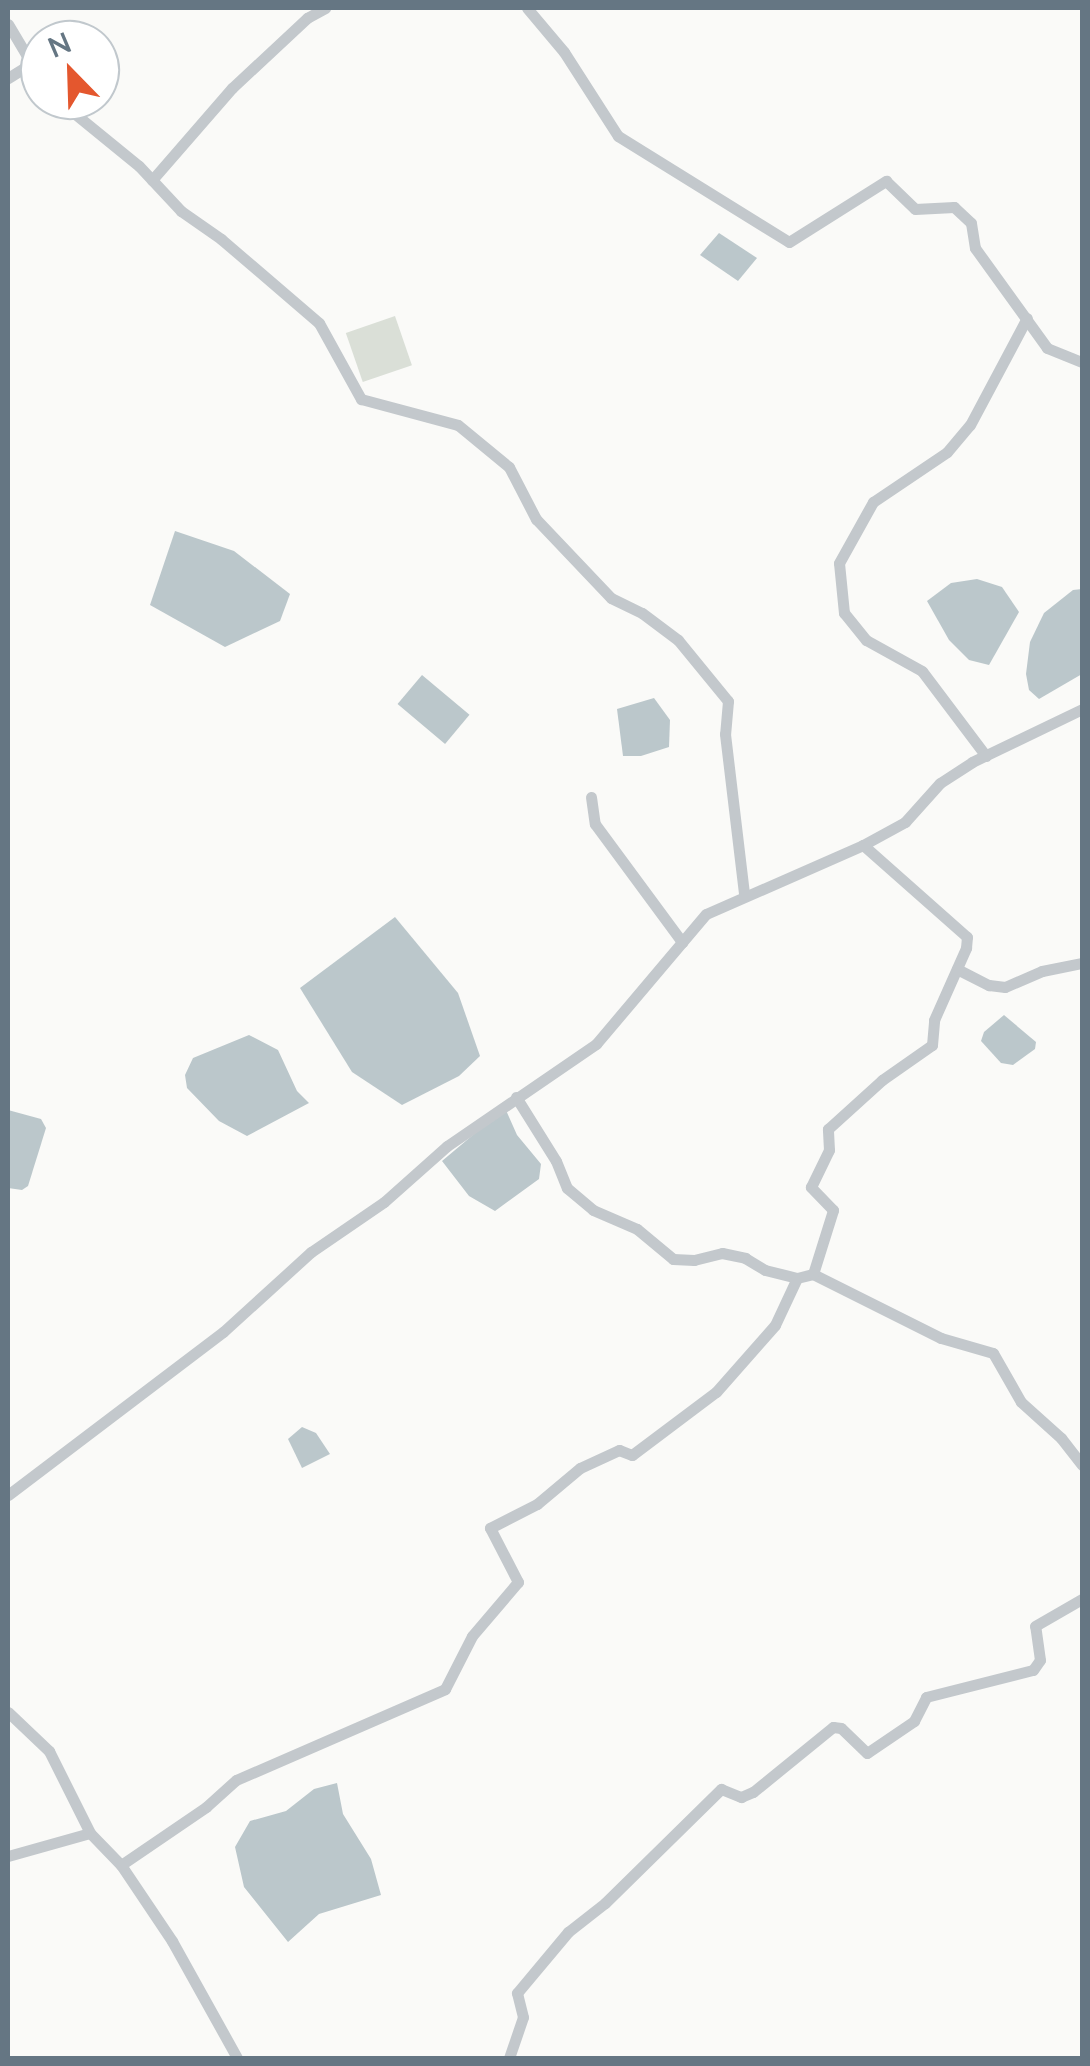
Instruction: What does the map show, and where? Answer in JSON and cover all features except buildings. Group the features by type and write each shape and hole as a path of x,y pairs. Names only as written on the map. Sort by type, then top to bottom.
{"street":[{"path":"152,180 232,88 307,18 326,8"},
{"path":"528,8 564,52 618,136 788,242 886,181 915,208 954,208 971,223 976,248 1047,348 1082,362"},
{"path":"82,120 152,180 181,211 222,239 319,323 362,398 458,424 509,467 536,519 610,598 642,613 678,640 728,701 726,734 744,894"},
{"path":"986,756 922,671 866,640 844,614 839,563 873,502 947,452 970,425 1027,318"},
{"path":"8,1494 166,1376 311,1252 516,1096 596,1044 706,914 744,894 863,845 905,822 940,783 1082,709"},
{"path":"591,797 594,824 682,942"},
{"path":"814,1274 833,1210 811,1188 829,1150 828,1129 882,1080 932,1045 934,1020 967,937 863,845"},
{"path":"957,969 989,985 1005,987 1042,971 1082,962"},
{"path":"516,1096 551,1151 568,1188 592,1210 637,1229 673,1259 694,1260 722,1253 797,1278 814,1274 941,1338 993,1353 1022,1402 1062,1438 1082,1464"},
{"path":"121,1865 206,1807 236,1780 445,1689 472,1636 518,1582 490,1528 537,1504 580,1468 620,1450 632,1455 716,1392 775,1325 797,1278"},
{"path":"509,2058 523,2016 517,1993 568,1932 605,1903 721,1789 741,1797 753,1792 833,1727 842,1728 868,1753 914,1720 926,1697 1033,1670 1040,1660 1035,1626 1082,1598"},
{"path":"8,1712 48,1751 90,1834 121,1865 172,1941 237,2058"},
{"path":"8,1856 90,1834"}],"shaded area":[{"path":"719,233 757,258 738,281 700,255"},
{"path":"395,316 412,365 363,382 346,333"},
{"path":"175,531 234,551 290,594 280,621 225,647 150,605"},
{"path":"977,579 1002,587 1019,612 989,665 969,660 949,640 927,601 951,583"},
{"path":"1082,589 1082,674 1039,699 1029,690 1026,674 1030,642 1044,613 1073,590"},
{"path":"422,675 469,715 445,744 398,704"},
{"path":"654,698 670,720 669,747 641,756 623,756 617,709"},
{"path":"395,917 458,993 480,1056 459,1076 402,1105 352,1072 300,988"},
{"path":"1004,1015 1036,1042 1035,1049 1013,1065 1001,1063 981,1041 984,1032"},
{"path":"249,1035 278,1050 297,1091 309,1103 247,1136 219,1121 187,1088 185,1075 193,1058"},
{"path":"505,1108 517,1135 541,1164 539,1179 495,1211 469,1196 442,1161"},
{"path":"8,1110 41,1119 46,1128 28,1186 22,1190 8,1188"},
{"path":"302,1427 316,1433 330,1454 302,1468 288,1439"},
{"path":"337,1783 343,1814 371,1859 381,1895 319,1914 288,1942 244,1887 235,1847 250,1821 286,1811 314,1789"}]}
